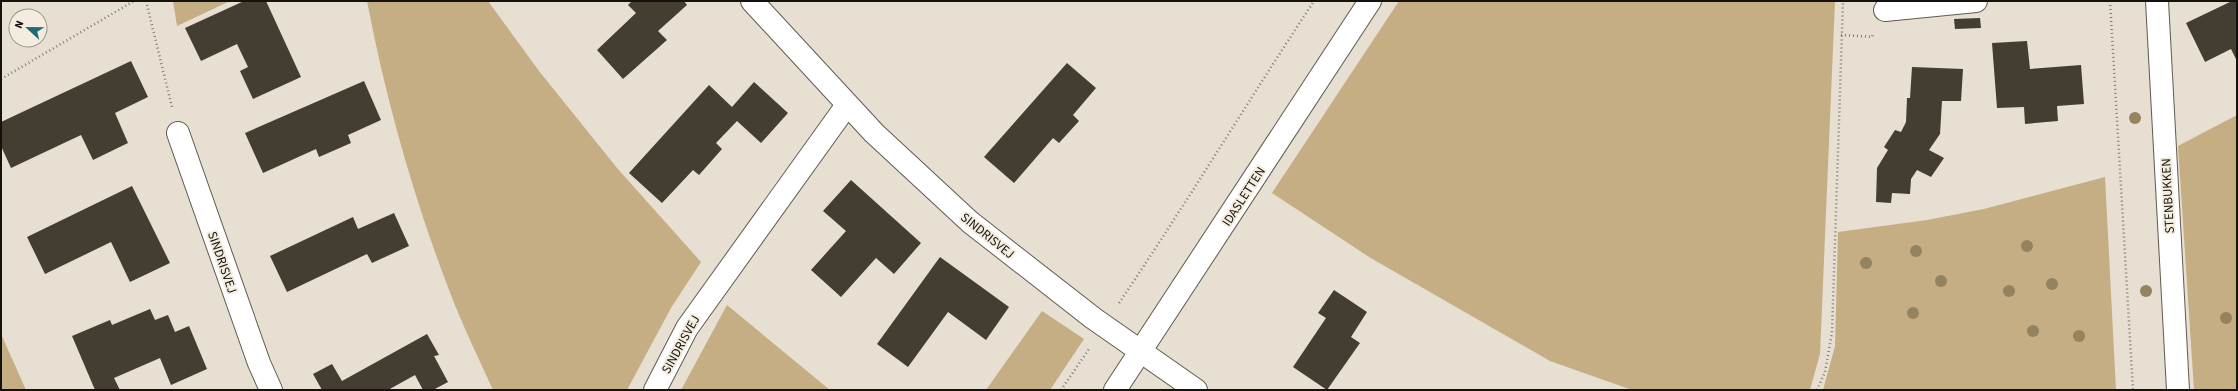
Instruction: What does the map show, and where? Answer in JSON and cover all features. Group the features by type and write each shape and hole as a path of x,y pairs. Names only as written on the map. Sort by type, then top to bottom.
{"street":[{"name":"SINDRISVEJ","path":"752,1 874,133 970,222 1104,326 1196,390"},
{"name":"IDASLETTEN","path":"1116,390 1370,1"},
{"path":"1885,10 1976,1"},
{"name":"STENBUKKEN","path":"2157,1 2178,390"},
{"name":"SINDRISVEJ","path":"655,390 687,328 847,105"},
{"name":"SINDRISVEJ","path":"178,133 259,363 271,390"}],"path":[{"path":"1,79 134,1"},
{"path":"146,1 178,133"},
{"path":"1062,390 1157,247 1249,99 1314,1"},
{"path":"1817,390 1825,372 1832,333 1843,1"},
{"path":"2110,1 2133,390"}],"shaded area":[{"path":"173,1 230,1 177,26"},
{"path":"367,1 488,1 539,71 617,168 701,262 671,308 627,390 493,390 454,303 412,183 383,75"},
{"path":"1399,1 1835,1 1820,354 1810,390 1632,390 1550,361 1369,257 1272,193"},
{"path":"2237,115 2237,390 2194,390 2178,146"},
{"path":"2105,177 2116,390 1823,390 1835,346 1838,232 1927,220 1984,209"},
{"path":"727,305 830,390 681,390"},
{"path":"1042,311 1084,339 1050,390 986,390"},
{"path":"1,334 26,390 1,390"}],"building":[{"path":"244,1 266,1 301,77 253,99 240,71 248,67 237,44 201,61 185,28"},
{"path":"632,1 684,1 687,5 658,31 667,40 623,79 597,50 636,13 628,5"},
{"path":"2232,1 2237,1 2237,61 2231,49 2205,62 2186,23"},
{"path":"1980,18 1981,28 1955,29 1954,19"},
{"path":"2027,41 2030,69 2081,65 2084,104 2057,106 2058,121 2025,124 2024,107 1997,108 1992,43"},
{"path":"131,61 148,97 115,113 128,143 93,160 81,135 11,168 1,146 1,122"},
{"path":"1067,63 1096,88 1073,115 1079,121 1059,143 1053,138 1014,183 984,157"},
{"path":"1912,67 1963,69 1961,101 1942,101 1940,134 1929,150 1944,158 1931,177 1917,170 1911,179 1910,194 1892,193 1891,203 1876,202 1877,168 1888,150 1884,147 1895,130 1901,132 1906,122 1907,98 1910,98"},
{"path":"364,81 381,120 348,135 351,143 319,157 316,149 263,173 245,133"},
{"path":"754,82 788,113 761,143 737,121 716,143 722,149 699,175 693,170 662,203 629,173 709,85 732,107"},
{"path":"851,180 921,243 894,274 876,258 841,297 811,270 846,231 823,211"},
{"path":"132,186 170,263 130,282 111,242 45,274 27,237"},
{"path":"394,213 409,246 372,263 367,254 287,292 270,256 353,217 358,229"},
{"path":"940,257 1009,307 986,340 948,312 908,367 877,344"},
{"path":"1334,290 1367,312 1351,337 1360,343 1327,390 1293,367 1326,318 1318,313"},
{"path":"150,309 155,320 168,315 175,332 189,326 207,369 171,385 160,358 114,378 120,390 95,390 72,336 110,320 112,325"},
{"path":"427,334 439,355 434,356 448,382 433,390 423,390 415,375 388,390 322,390 313,374 332,364 342,381"}]}
